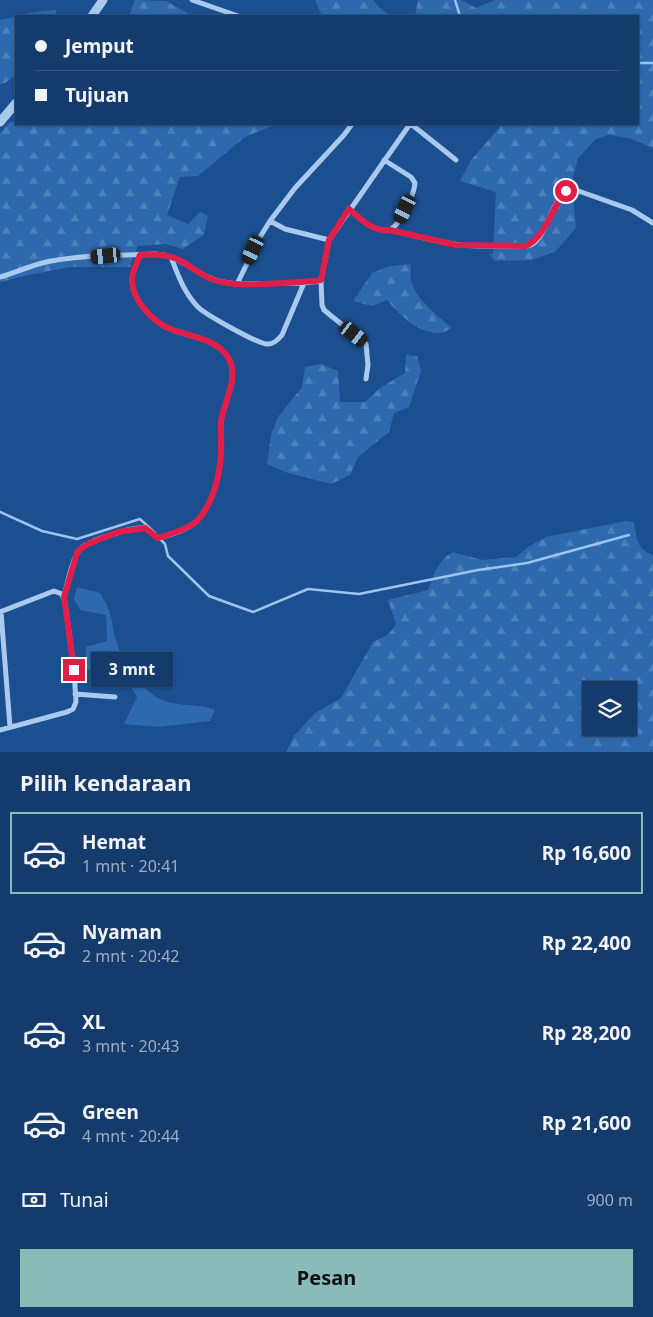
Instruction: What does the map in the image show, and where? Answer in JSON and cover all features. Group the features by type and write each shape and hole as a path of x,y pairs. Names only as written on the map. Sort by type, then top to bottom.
{"street":[{"path":"93,15 103,0"},
{"path":"192,0 235,15"},
{"path":"0,122 15,104"},
{"path":"237,284 270,221 295,188 351,125"},
{"path":"366,379 368,365 366,344 324,310 321,280 329,240 409,125"},
{"path":"411,125 456,160"},
{"path":"384,160 411,176 415,183 414,191 399,222 390,230"},
{"path":"349,209 375,229 390,230 456,245 525,246 531,244 538,239 562,194 569,189 632,210 653,223"},
{"path":"270,221 286,229 329,240"},
{"path":"0,730 73,709 76,702 76,694 64,597 74,560 79,550 84,546 118,532 140,527 149,530 160,538 188,527 196,522 212,496 220,466 221,421 230,390 232,375 230,361 209,341 171,330 148,313 140,303 132,286 132,277 140,255"},
{"path":"0,278 34,265 52,261 106,256 163,255 180,260 200,274 215,280 237,284 304,283 321,280"},
{"path":"171,257 183,287 198,308 207,315 265,344 277,341 282,335 304,283"},
{"path":"10,727 1,612 54,591 64,597"},
{"path":"76,694 114,697"}],"green space":[{"path":"135,0 166,1 190,15 129,15"},
{"path":"315,0 373,0 389,15 322,15"},
{"path":"418,0 461,0 476,8 495,0 653,0 653,148 629,138 608,135 596,139 578,158 572,181 576,228 555,252 531,260 495,261 489,254 493,254 496,192 460,181 471,160 499,128 499,125 639,125 639,15 415,15"},
{"path":"56,10 56,15 22,15 35,12"},
{"path":"15,16 15,76 5,83 0,84 0,20"},
{"path":"15,121 15,125 275,125 245,137 198,176 180,177 167,215 188,224 200,212 208,216 204,235 183,249 166,244 138,246 130,267 70,267 0,282 0,133 9,123"},
{"path":"411,264 413,287 428,307 452,328 445,332 439,333 422,330 403,317 387,300 372,306 353,301 372,273 390,266"},
{"path":"406,355 417,356 421,371 409,407 394,413 389,432 358,457 350,475 331,484 285,472 267,464 271,435 278,417 302,387 305,367 321,364 338,371 340,402 365,402 380,388 405,373"},
{"path":"626,521 634,522 640,546 653,555 653,752 286,752 294,736 315,713 341,698 373,642 387,635 392,630 396,624 388,600 428,590 440,564 453,552 482,560 516,557 528,547 546,537"},
{"path":"77,587 100,593 109,611 122,657 147,690 168,702 202,706 215,710 210,721 159,727 124,724 137,697 129,683 119,677 86,669 86,647 107,641 106,615 80,610 74,599"}],"waterway":[{"path":"455,0 460,15"},
{"path":"639,63 653,63"},
{"path":"0,512 42,531 77,539 140,519 155,533"},
{"path":"160,539 165,544 168,556 209,596 253,612 308,589 359,594 478,570 527,563 629,535"}],"route":[{"path":"74,670 64,597 74,560 79,550 88,544 130,529 145,528 158,538 188,527 196,522 212,496 220,466 221,421 230,390 232,375 230,361 226,355 209,341 171,330 148,313 140,303 132,286 133,270 140,255 155,254 171,257 180,260 200,274 215,280 237,284 304,283 321,280 329,240 349,209 375,229 390,230 456,245 525,246 538,239 562,194 566,191"}]}
